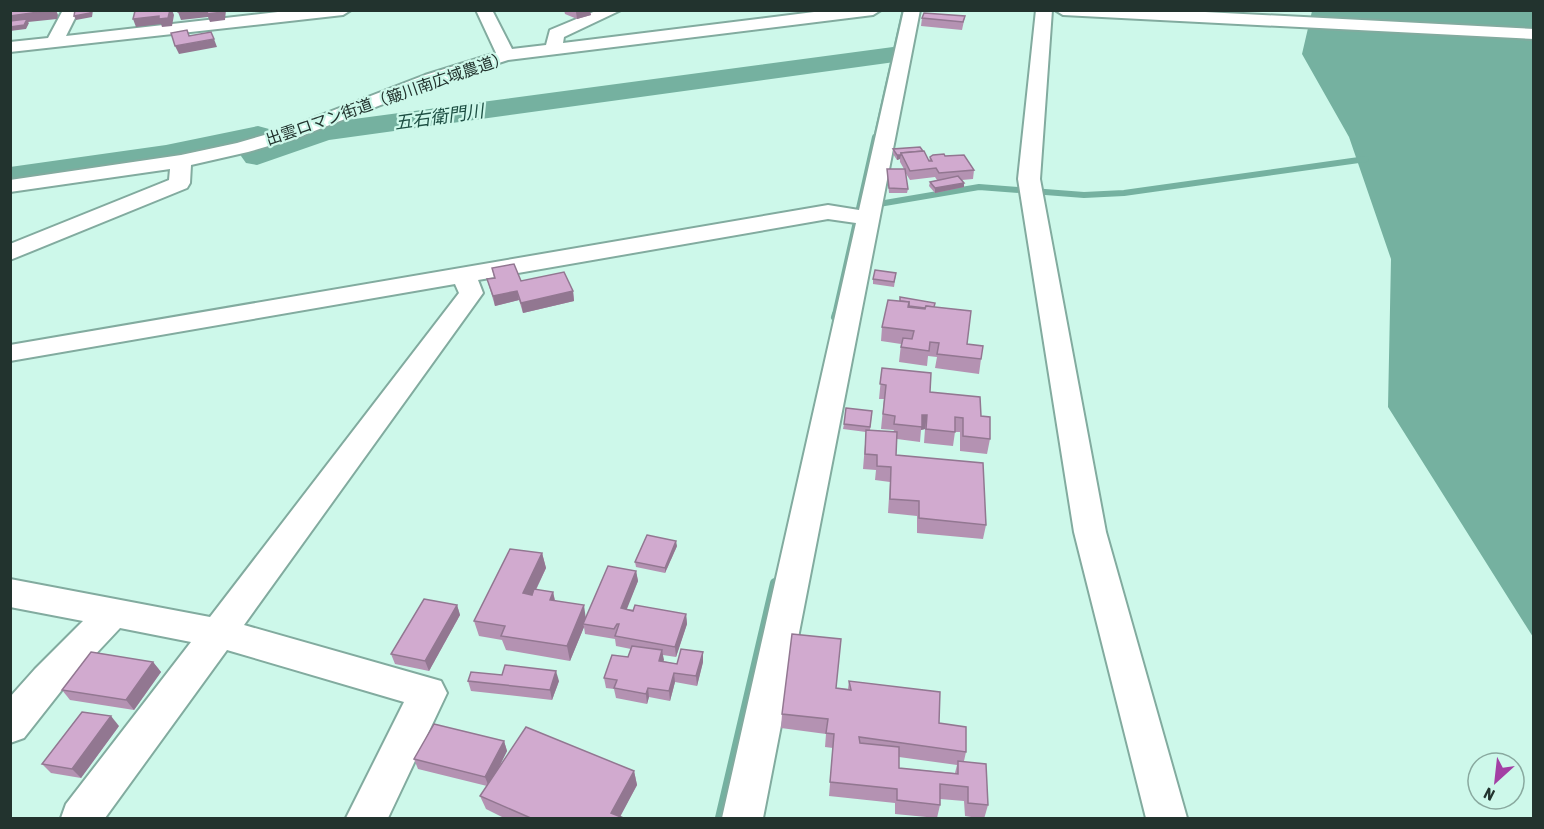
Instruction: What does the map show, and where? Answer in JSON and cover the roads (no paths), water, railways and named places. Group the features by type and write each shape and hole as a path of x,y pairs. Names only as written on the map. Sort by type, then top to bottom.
{"street":[{"path":"55,41 71,10"},
{"path":"10,47 343,10"},
{"path":"484,10 507,54"},
{"path":"554,48 556,34 613,10"},
{"name":"出雲ロマン街道（簸川南広域農道）","path":"10,186 181,161 242,148 292,133 431,79 507,54 873,10"},
{"path":"743,819 912,10"},
{"path":"1044,10 1029,178 1089,532 1167,819"},
{"path":"1063,10 1533,34"},
{"path":"10,253 179,183 181,161"},
{"path":"10,353 828,212 870,218"},
{"path":"81,819 471,293 464,275"},
{"path":"10,593 219,633 428,693 367,819"},
{"path":"10,726 48,680 113,613"}],"waterway":[{"path":"875,139 904,10"},
{"name":"五右衛門川","path":"10,177 166,154 258,135 257,156 324,132 893,55"},
{"path":"835,315 875,137"},
{"path":"873,205 979,187 1084,195 1124,193 1366,159"},
{"path":"720,818 775,583"}]}
